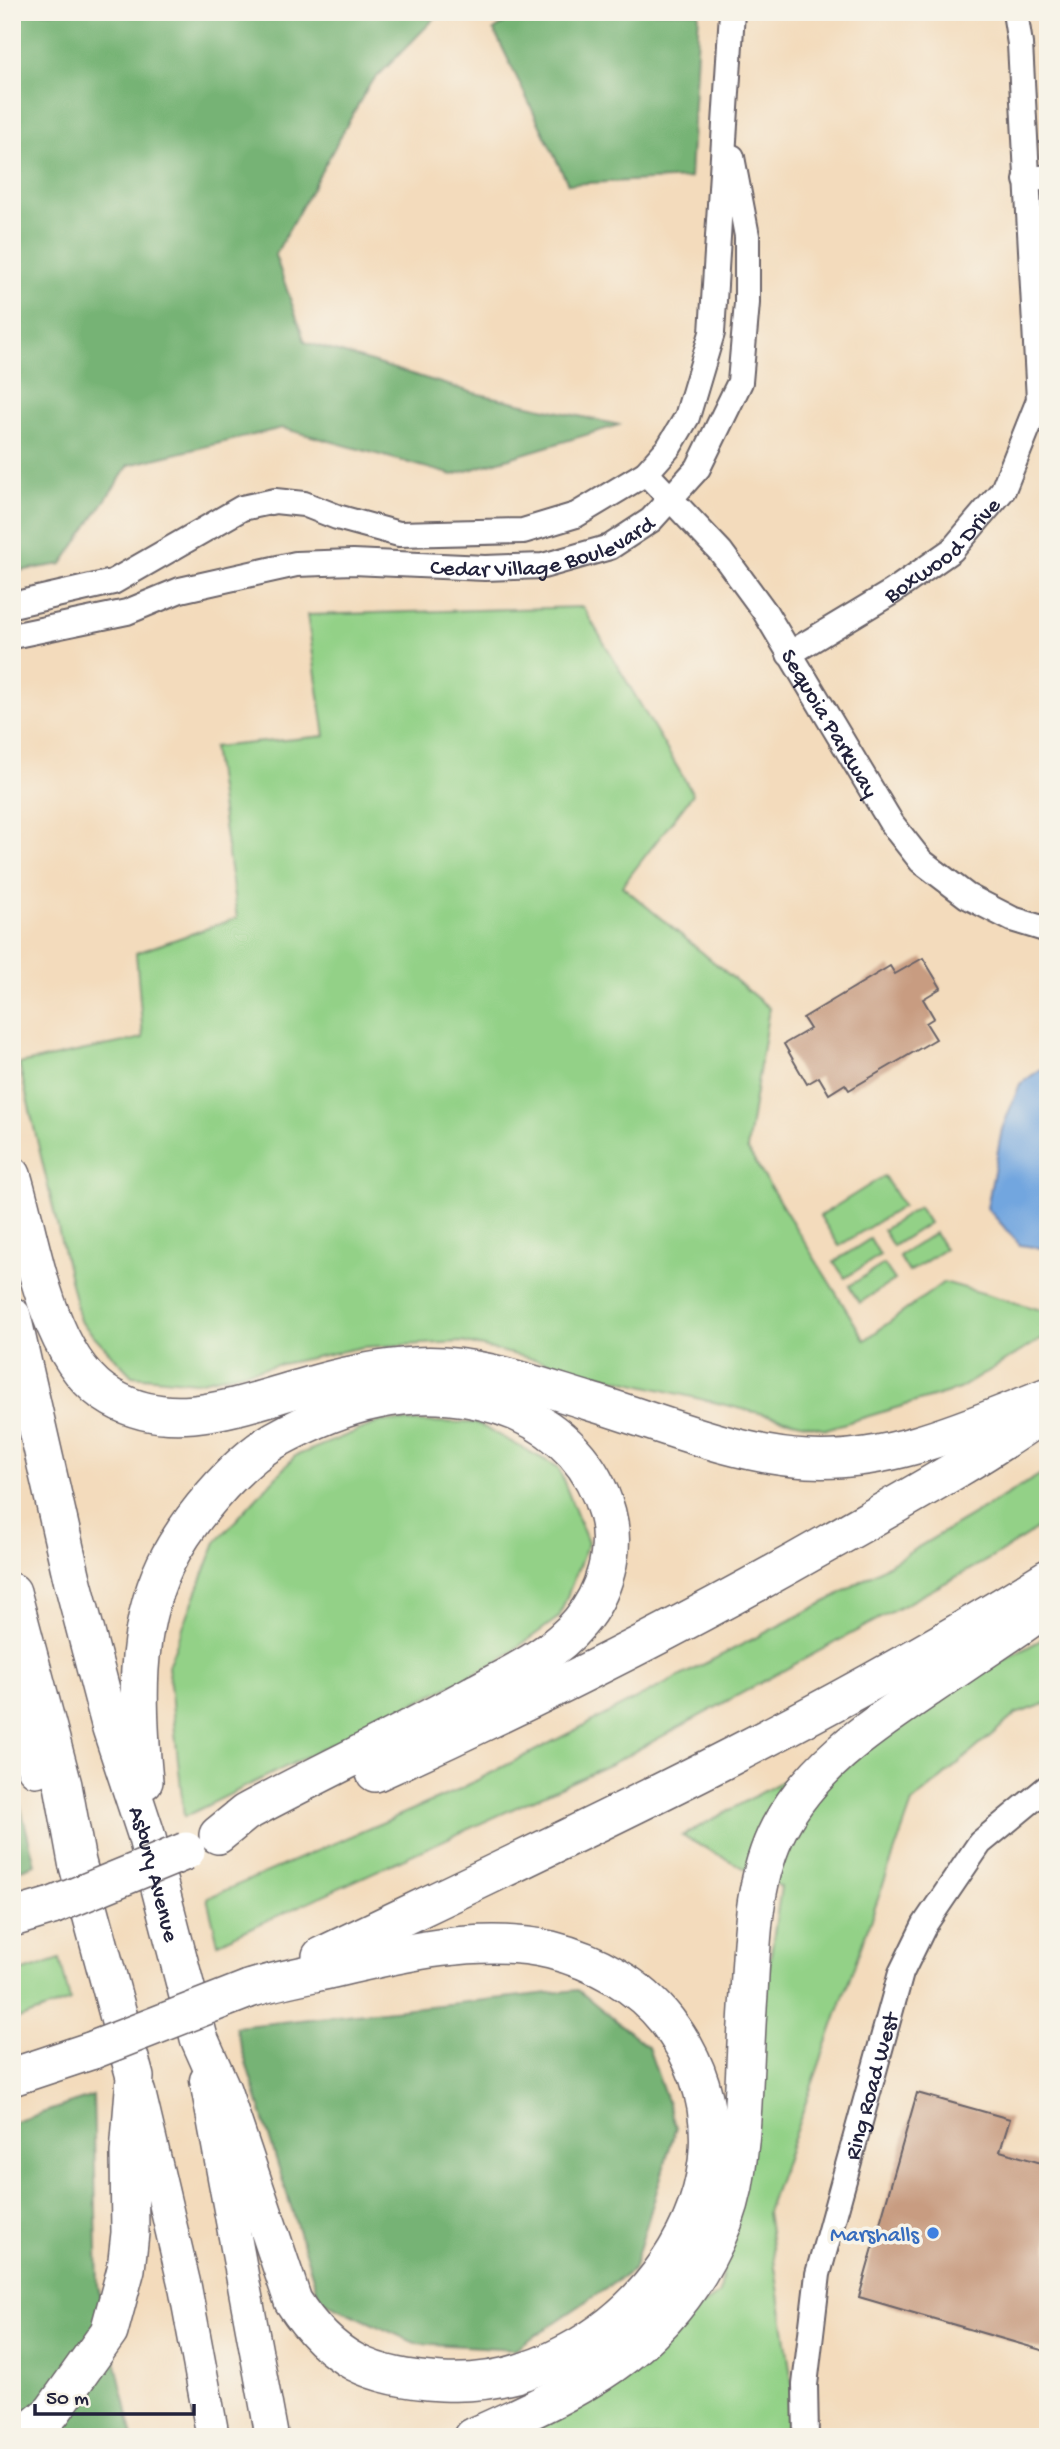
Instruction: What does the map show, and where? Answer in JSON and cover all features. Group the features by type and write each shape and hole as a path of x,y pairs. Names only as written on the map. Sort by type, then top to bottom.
{"highway":[{"path":"12,1175 50,1312 67,1353 94,1387 127,1406 148,1413 208,1414 353,1375 391,1368 446,1367 505,1376 758,1452 830,1459 915,1446 1048,1396"},
{"name":"Asbury Avenue","path":"12,1316 72,1579 111,1728 146,1834 199,2038"},
{"path":"146,1834 139,1697 145,1627 165,1565 189,1526 232,1475 272,1442 322,1417 376,1400 435,1397 477,1401 522,1414 557,1434 591,1471 608,1519 608,1560 603,1582 582,1621 536,1661 245,1813 218,1835"},
{"path":"14,1917 52,1906 186,1851 218,1835 353,1783 571,1680 742,1592 901,1502 1048,1410"},
{"path":"12,2077 56,2064 256,1986 633,1808 908,1661 1048,1578"},
{"path":"12,1592 63,1785 77,1861 135,2077 129,2153 130,2233 126,2269 109,2332 59,2404 23,2437"},
{"path":"473,2437 591,2379 640,2345 684,2298 718,2237 734,2187 753,1933 760,1880 778,1829 795,1801 813,1778 867,1729 1048,1607"},
{"path":"12,1700 59,1828 77,1861"},
{"path":"199,2038 222,2090 293,2301 313,2331 331,2348 351,2360 380,2373 411,2380 455,2383 500,2378 536,2368 580,2348 625,2315 670,2263 696,2206 703,2177 707,2145 702,2095 693,2065 679,2036 652,2002 620,1979 582,1959 548,1950 479,1946 406,1952 256,1986"},
{"path":"12,2093 56,2064"}],"main road":[{"name":"Asbury Avenue","path":"199,2038 272,2437"},
{"path":"135,2077 185,2287 213,2437"}],"street":[{"name":"Cedar Village Boulevard","path":"12,605 113,582 242,508 275,501 304,504 337,517 399,534 523,531 576,515 646,473 669,447 687,417 712,334 732,12"},
{"path":"1015,12 1037,178 1043,402"},
{"name":"Cedar Village Boulevard","path":"12,636 127,612 180,590 296,564 353,562 485,568 543,566 610,547 651,520 698,468 740,382 747,303 747,236 725,120"},
{"name":"Boxwood Drive","path":"789,654 892,592 952,550 1003,490 1043,402"},
{"name":"Sequoia Parkway","path":"646,473 721,551 765,612 892,824 921,861 967,896 1012,919 1048,930"},
{"name":"Ring Road West","path":"806,2437 805,2385 818,2274 901,1973 925,1924 980,1843 1048,1787"}],"green space":[{"path":"12,12 441,12 369,85 275,255 305,342 474,393 619,425 453,475 282,428 129,465 62,564 12,572"},
{"path":"520,12 699,12 690,178 568,184 494,30"},
{"path":"583,607 693,794 622,886 769,1008 747,1149 865,1340 944,1282 1048,1312 1048,1335 959,1389 826,1429 462,1342 363,1347 196,1382 132,1376 80,1321 19,1064 143,1038 136,953 237,918 213,747 325,736 307,615"},
{"path":"884,1176 903,1206 839,1246 820,1216"},
{"path":"919,1207 929,1223 893,1246 883,1230"},
{"path":"935,1233 945,1249 909,1272 899,1256"},
{"path":"870,1239 880,1255 845,1278 834,1262"},
{"path":"884,1264 895,1280 859,1303 849,1286"},
{"path":"382,1421 476,1423 558,1467 588,1543 559,1617 496,1663 184,1817 168,1666 216,1542 295,1456"},
{"path":"1048,1470 1048,1522 993,1557 611,1764 218,1943 207,1898 456,1791 829,1600"},
{"path":"1048,1636 1048,1703 1016,1714 912,1803 767,2212 800,2437 513,2437 720,2293 781,1887 682,1836"},
{"path":"12,1772 35,1864 12,1872"},
{"path":"60,1959 70,2001 12,2021 12,1975"},
{"path":"578,1990 648,2047 676,2127 633,2270 515,2349 415,2343 320,2300 235,2027"},
{"path":"93,2096 98,2286 133,2437 12,2437 12,2123"}],"water":[{"path":"1048,1064 1048,1249 1020,1245 987,1208 1002,1129 1020,1084"}],"building":[{"path":"923,958 941,988 923,999 934,1018 926,1023 936,1039 849,1090 845,1084 829,1094 819,1077 807,1084 784,1044 810,1029 803,1018 890,966 895,974"},
{"path":"917,2093 1010,2119 1000,2151 1048,2165 1048,2352 859,2297"}],"place":[{"name":"Marshalls","path":"933,2233"}]}
